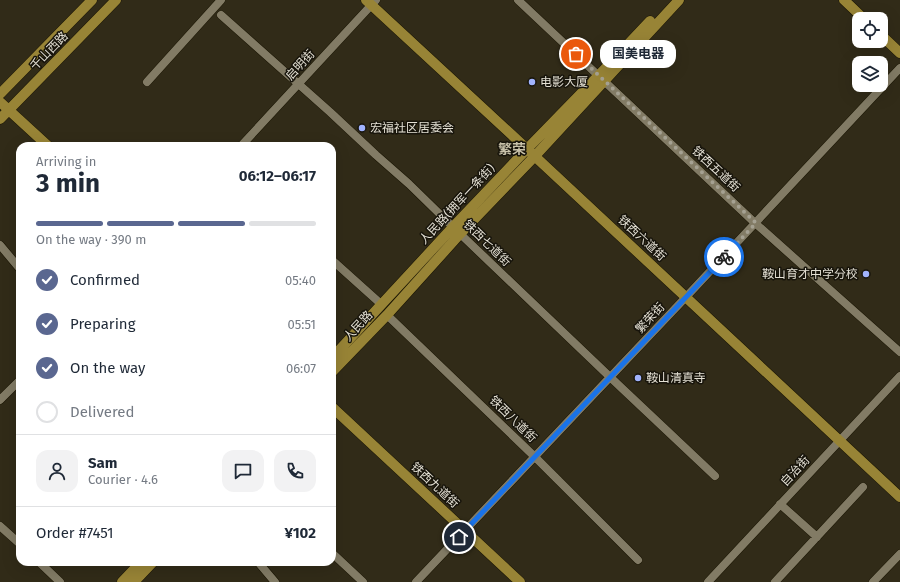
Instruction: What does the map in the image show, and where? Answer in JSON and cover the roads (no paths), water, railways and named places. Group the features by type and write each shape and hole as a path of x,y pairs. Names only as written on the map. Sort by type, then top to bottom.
{"main road":[{"name":"千山西路","path":"0,94 92,0"},
{"name":"千山西路","path":"0,119 116,0"},
{"name":"人民路(拥军一条街)","path":"336,354 382,304 457,230 602,78 669,0"},
{"path":"602,78 679,0"},
{"path":"844,0 857,12"},
{"name":"铁西六道街","path":"371,2 900,497"},
{"path":"888,42 900,53"},
{"path":"0,102 44,142"},
{"name":"人民路","path":"336,368 386,315 457,230"},
{"name":"铁西九道街","path":"336,412 520,582"},
{"path":"122,582 137,566"},
{"path":"134,582 149,566"}],"street":[{"path":"147,82 221,0"},
{"name":"铁西五道街","path":"518,0 756,223 900,352"},
{"name":"启明街","path":"245,142 299,84 371,2"},
{"name":"铁西七道街","path":"221,15 409,184 610,378 715,476"},
{"name":"繁荣街","path":"416,582 756,223 900,68"},
{"path":"0,245 16,264"},
{"path":"336,264 382,304"},
{"name":"铁西八道街","path":"386,315 535,457 638,560"},
{"name":"自治街","path":"713,580 780,504 900,376"},
{"path":"0,400 16,384"},
{"path":"775,582 863,487"},
{"path":"780,504 817,537"},
{"path":"0,526 16,540"},
{"path":"873,582 900,554"},
{"path":"336,557 363,582"},
{"path":"43,566 60,582"},
{"path":"261,566 275,582"}],"place":[{"name":"国美电器","path":"576,54"},
{"name":"电影大厦","path":"532,82"},
{"name":"宏福社区居委会","path":"362,128"},
{"name":"鞍山育才中学分校","path":"866,274"},
{"name":"鞍山清真寺","path":"638,378"}],"district":[{"name":"繁荣","path":"512,149"}]}
